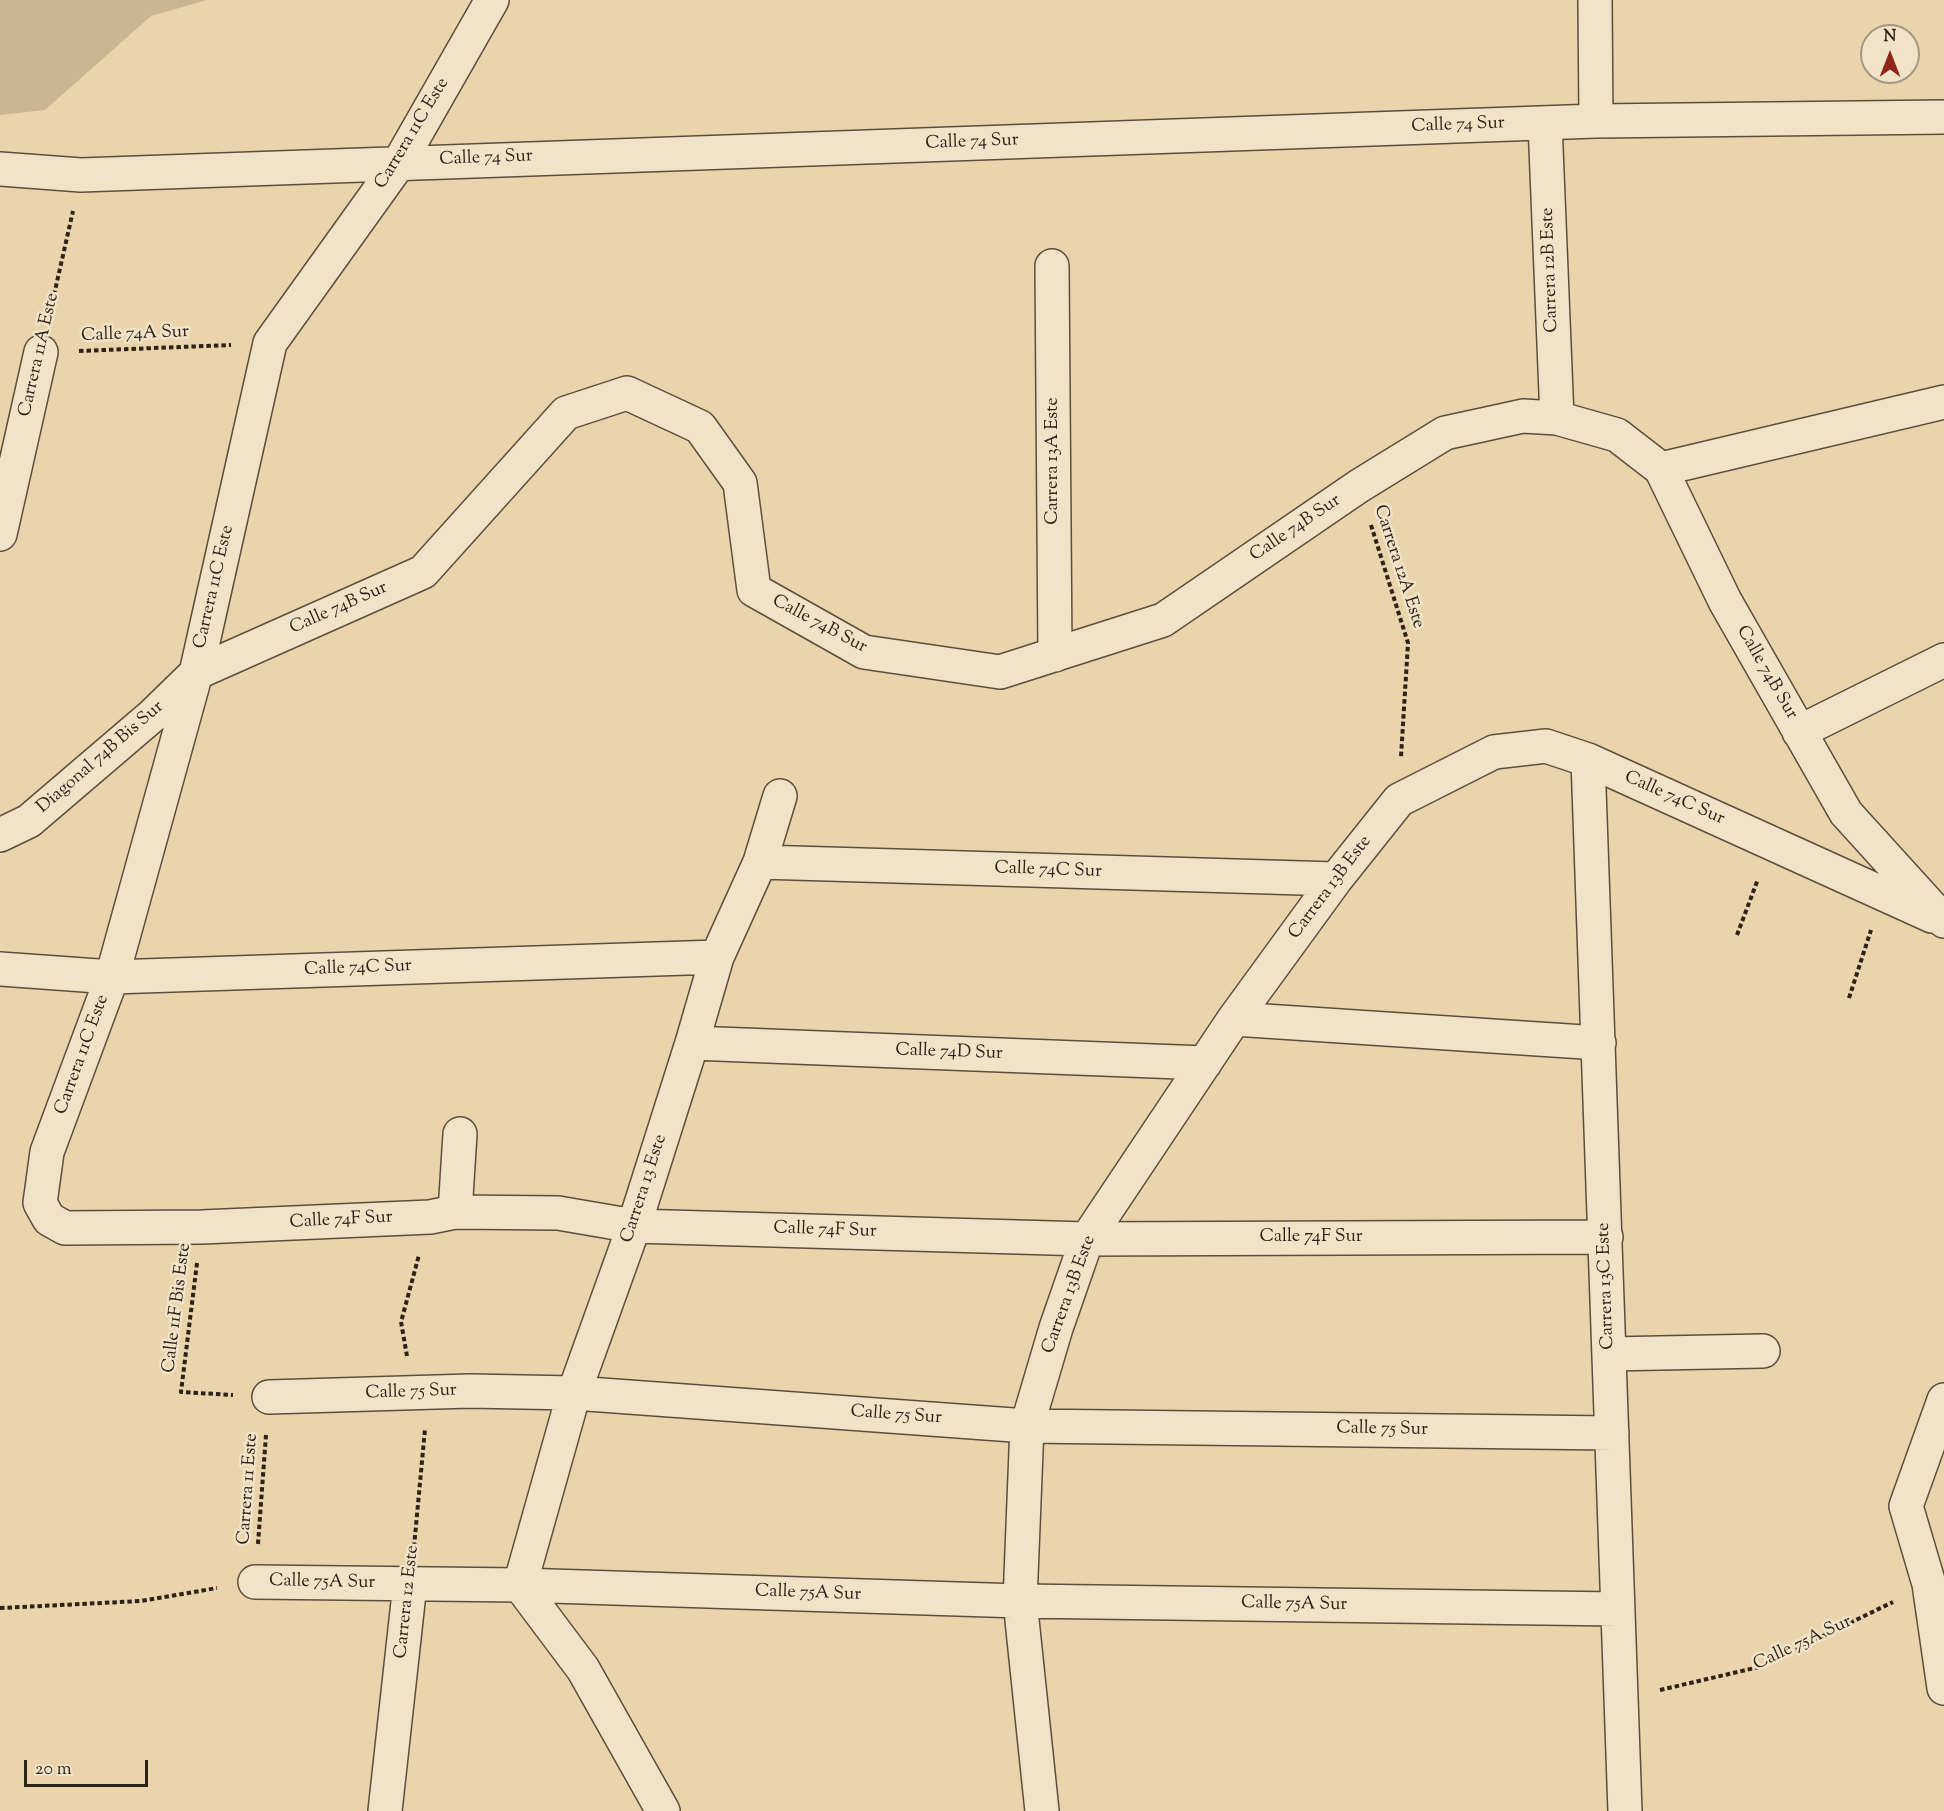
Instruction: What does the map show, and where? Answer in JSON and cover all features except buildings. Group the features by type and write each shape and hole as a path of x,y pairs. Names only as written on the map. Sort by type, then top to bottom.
{"street":[{"name":"Carrera 11C Este","path":"49,1219 40,1203 47,1152 112,977 196,673 270,343 399,162 492,0"},
{"path":"1595,0 1596,121"},
{"name":"Calle 74 Sur","path":"0,169 81,175 1596,121 1944,117"},
{"name":"Carrera 12B Este","path":"1545,123 1557,418"},
{"name":"Carrera 13A Este","path":"1052,266 1055,655"},
{"name":"Carrera 11A Este","path":"0,534 40,352"},
{"name":"Calle 74B Sur","path":"196,673 423,572 566,414 627,393 700,427 740,483 754,590 864,652 1000,672 1162,620 1359,486 1446,433 1523,416 1557,418 1617,435 1661,469 1725,601 1800,732 1944,660"},
{"path":"1661,469 1944,402"},
{"name":"Diagonal 74B Bis Sur","path":"0,836 29,820 153,715 196,673"},
{"path":"1800,732 1846,813 1944,921"},
{"name":"Calle 74C Sur","path":"1399,800 1494,752 1546,746 1588,760 1944,921"},
{"name":"Carrera 13C Este","path":"1588,760 1625,1811"},
{"name":"Carrera 13 Este","path":"520,1585 574,1393 634,1226 717,957 760,862 780,796"},
{"name":"Carrera 13B Este","path":"1042,1811 1020,1601 1027,1426 1056,1328 1087,1239 1234,1019 1336,879 1399,800"},
{"name":"Calle 74C Sur","path":"760,862 1336,879"},
{"name":"Calle 74C Sur","path":"0,969 112,977 717,957"},
{"path":"1234,1019 1599,1043"},
{"name":"Calle 74D Sur","path":"692,1043 1205,1063"},
{"path":"442,1214 460,1134"},
{"name":"Calle 74F Sur","path":"49,1219 65,1228 202,1227 442,1214 558,1213 634,1226 1087,1239 1606,1237"},
{"path":"1609,1354 1763,1351"},
{"name":"Calle 75 Sur","path":"269,1397 470,1390 574,1393 1027,1426 1612,1432"},
{"path":"1944,1400 1906,1506 1936,1582 1944,1688"},
{"name":"Calle 75A Sur","path":"255,1582 520,1585 1020,1601 1618,1609"},
{"name":"Carrera 12 Este","path":"385,1811 410,1584"},
{"path":"520,1585 583,1669 663,1811"}],"path":[{"name":"Carrera 11A Este","path":"40,352 81,175"},
{"name":"Calle 74A Sur","path":"40,352 270,343"},
{"name":"Carrera 12A Este","path":"1359,486 1408,643 1399,800"},
{"path":"1737,935 1771,843"},
{"path":"1849,998 1882,893"},
{"path":"408,1358 401,1323 442,1214"},
{"name":"Calle 11F Bis Este","path":"202,1227 181,1392 269,1397"},
{"name":"Carrera 12 Este","path":"410,1584 428,1393"},
{"name":"Carrera 11 Este","path":"255,1582 269,1397"},
{"name":"Calle 75A Sur","path":"0,1608 141,1601 255,1582"},
{"name":"Calle 75A Sur","path":"1622,1699 1760,1667 1936,1582"}],"shaded area":[{"path":"0,0 207,0 151,16 45,110 0,115"}]}
